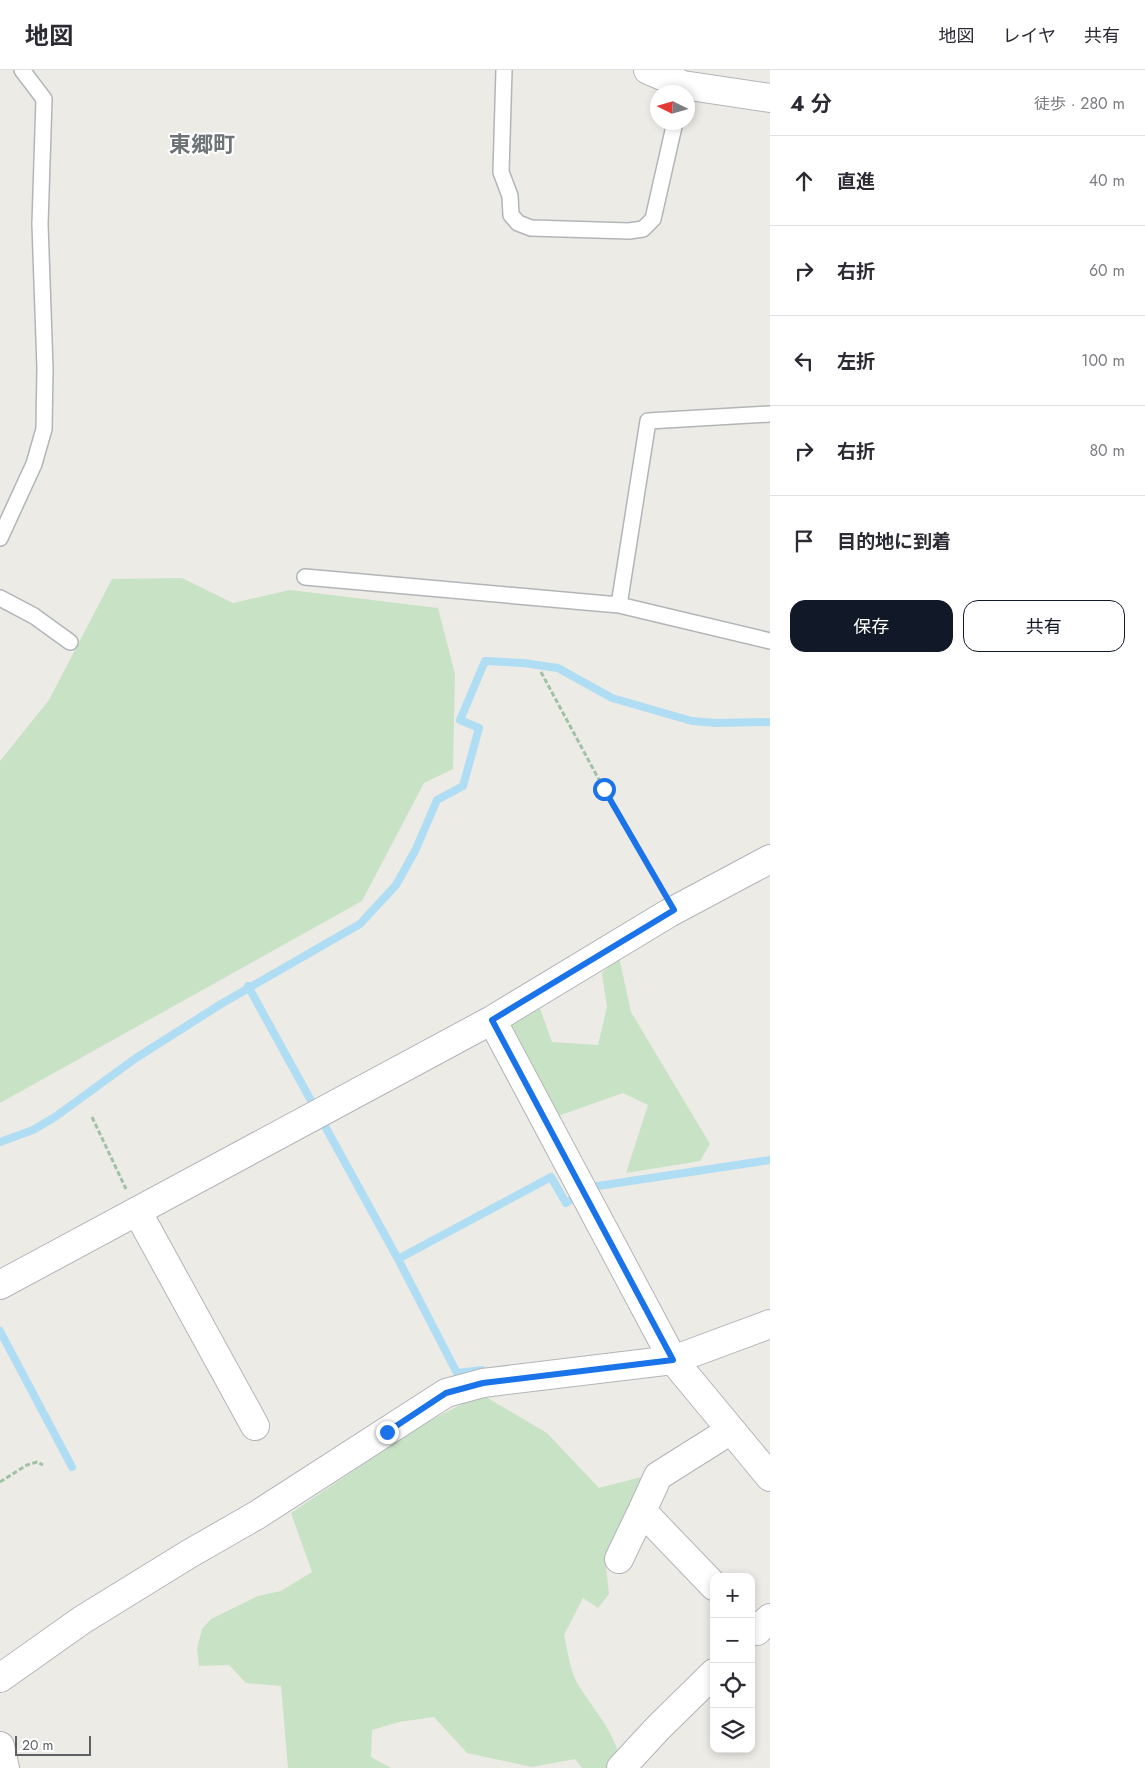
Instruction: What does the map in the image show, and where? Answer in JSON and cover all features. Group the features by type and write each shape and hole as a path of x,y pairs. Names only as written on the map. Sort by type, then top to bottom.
{"street":[{"path":"648,70 675,85"},
{"path":"695,90 770,98"},
{"path":"0,1285 492,1020 674,910 770,858"},
{"path":"492,1020 673,1360 770,1477"},
{"path":"137,1211 254,1426"},
{"path":"0,1678 82,1620 189,1554 257,1515 446,1393 483,1383 673,1360 770,1324"},
{"path":"738,1336 770,1344"},
{"path":"619,1559 658,1476 731,1430"},
{"path":"642,1511 710,1582"},
{"path":"621,1768 710,1677"},
{"path":"0,1746 5,1768"}],"lane":[{"path":"0,538 34,464 44,429 45,368 40,224 44,98 22,70"},
{"path":"504,70 501,172 510,196 510,215 518,223 531,228 629,231 643,229 652,219 673,130"},
{"path":"619,605 648,421 770,414"},
{"path":"305,577 619,605 770,641"},
{"path":"0,598 34,616 70,642"}],"path":[{"path":"541,672 604,789 674,910"},
{"path":"92,1117 137,1211"},
{"path":"0,1482 27,1465 37,1462 43,1465"}],"green space":[{"path":"182,578 233,603 290,590 438,608 455,674 453,769 424,783 362,901 0,1103 0,761 49,700 112,579"},
{"path":"619,957 631,1012 710,1144 700,1161 626,1173 648,1105 623,1093 555,1117 507,1025 538,1003 552,1042 598,1045 607,1007 602,973"},
{"path":"481,1394 547,1433 599,1488 641,1477 616,1535 606,1567 609,1594 598,1608 583,1598 564,1635 570,1665 576,1681 608,1730 618,1751 621,1763 614,1768 582,1768 575,1759 532,1767 467,1753 434,1717 399,1722 372,1730 371,1757 391,1768 288,1768 281,1686 246,1683 229,1665 199,1666 197,1649 202,1629 211,1619 258,1596 281,1591 312,1572 291,1513 420,1426"}],"waterway":[{"path":"0,1142 33,1130 55,1117 136,1058 221,1004 360,924 396,885 415,851 437,800 463,786 479,728 460,720 485,661 523,663 558,668 612,698 692,721 716,723 770,722"},
{"path":"248,986 398,1259 457,1373 482,1370"},
{"path":"398,1259 551,1177 566,1203 591,1187 770,1160"},
{"path":"0,1331 72,1467"}],"district":[{"name":"東郷町","path":"202,144"}],"route":[{"path":"387,1432 446,1393 483,1383 673,1360 492,1020 674,910 604,789"}]}
